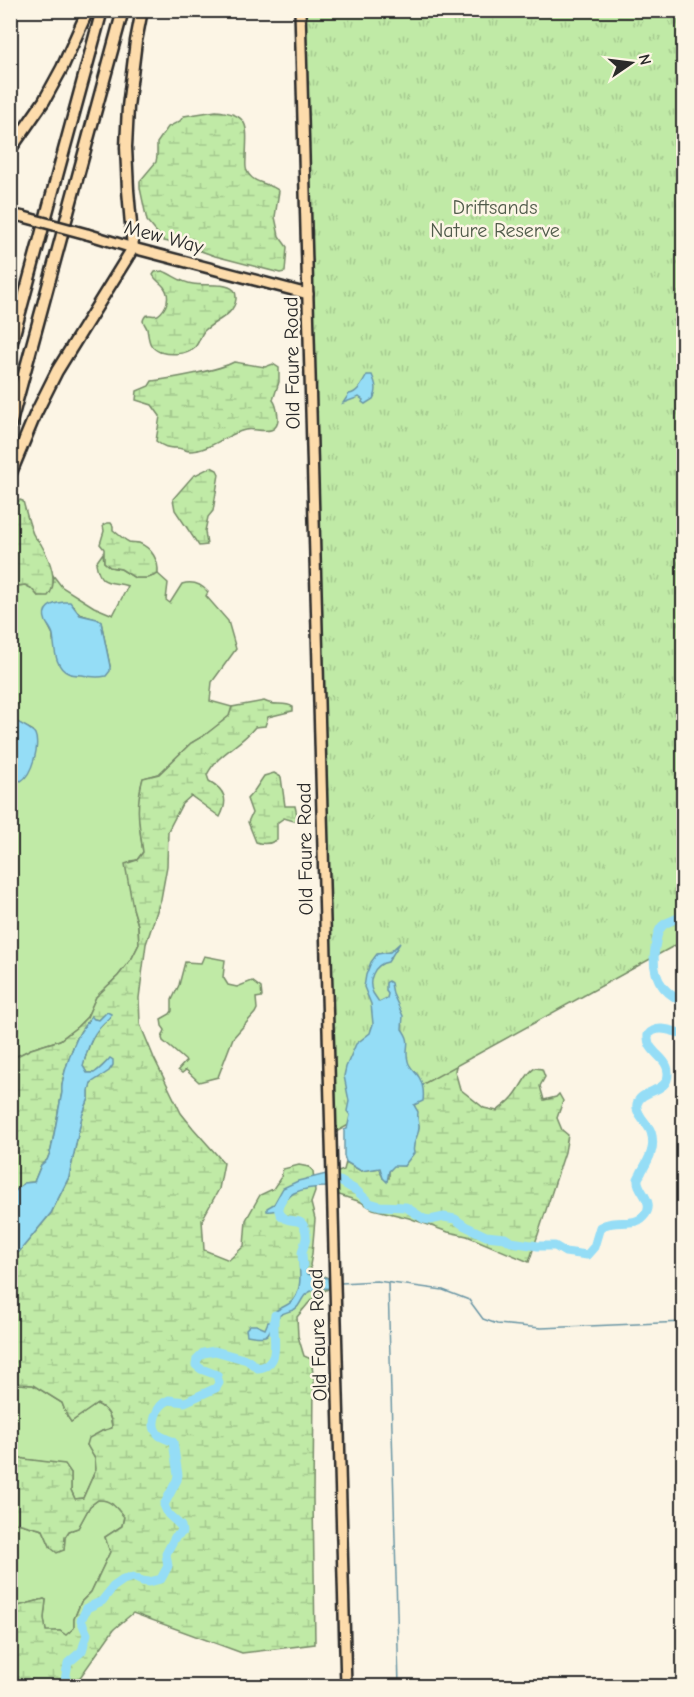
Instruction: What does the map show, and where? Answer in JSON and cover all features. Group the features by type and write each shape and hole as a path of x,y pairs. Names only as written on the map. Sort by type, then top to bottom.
{"highway":[{"path":"10,150 44,101 62,68 88,10"},
{"path":"10,349 102,10"},
{"path":"10,426 123,10"},
{"path":"10,475 35,415 57,371 133,248 126,147 128,107 142,10"}],"main road":[{"name":"Old Faure Road","path":"300,10 346,1686"},
{"name":"Mew Way","path":"10,214 308,294"}],"green space":[{"name":"Driftsands Nature Reserve","path":"301,11 684,11 683,941 336,1132 320,720"},
{"path":"216,111 236,115 241,119 247,138 247,171 253,179 279,191 275,217 279,236 287,247 285,272 280,273 164,241 147,221 140,181 156,162 157,143 168,127 180,121 184,116"},
{"path":"163,271 181,281 197,285 225,286 236,293 232,310 204,331 195,347 183,353 164,353 153,348 143,321 147,315 158,315 166,306 168,298 166,291 153,275 155,272"},
{"path":"234,362 265,367 273,364 279,368 279,382 273,400 278,417 275,428 266,431 245,430 211,445 188,451 161,445 156,441 160,416 152,405 136,400 137,391 149,386 152,381 206,371"},
{"path":"211,467 219,474 213,511 208,517 205,531 207,545 199,546 175,510 173,499 193,476"},
{"path":"20,500 23,501 33,534 48,558 53,585 48,596 38,596 25,585 11,587 11,506"},
{"path":"111,523 113,530 127,541 139,543 148,548 156,560 158,574 148,578 135,578 104,562 104,549 100,544 104,531 103,525"},
{"path":"103,553 104,562 110,567 121,569 135,578 148,578 158,574 168,583 166,600 170,603 182,584 196,584 208,592 206,596 228,621 236,649 212,682 210,701 232,707 230,716 191,743 159,774 143,778 139,824 143,852 137,860 131,861 133,908 138,925 139,944 132,958 118,976 96,997 87,1017 77,1027 60,1040 31,1049 11,1059 11,773 16,779 32,730 11,719 11,587 25,585 38,596 54,582 52,574 62,587 94,607 113,615 128,586 103,579 96,563","holes":["74,606 82,615 101,622 110,666 53,641 53,635 46,621"]},
{"path":"264,701 271,704 290,705 293,711 268,717 265,726 255,727 211,768 207,775 209,781 219,788 225,801 220,817 191,796 182,804 168,831 167,866 161,899 146,944 139,998 140,1024 181,1113 224,1163 219,1189 202,1220 204,1250 229,1260 244,1246 246,1220 260,1195 273,1189 283,1169 299,1165 309,1167 313,1171 315,1192 311,1203 315,1219 310,1265 312,1271 328,1278 329,1288 312,1299 297,1317 298,1336 304,1356 311,1359 314,1380 315,1644 242,1653 133,1613 114,1629 74,1686 11,1686 11,1608 44,1599 46,1600 44,1618 46,1631 60,1631 66,1635 74,1628 74,1619 81,1602 91,1592 110,1552 105,1537 122,1526 124,1517 109,1502 98,1500 90,1506 78,1528 69,1531 65,1537 64,1550 57,1553 51,1548 43,1530 10,1521 11,1454 24,1459 65,1464 71,1473 71,1490 75,1499 83,1498 96,1469 95,1459 87,1445 89,1438 112,1428 109,1414 97,1404 71,1422 62,1403 33,1385 12,1381 11,1372 14,1366 10,1365 11,1257 19,1252 51,1213 69,1177 91,1083 110,1059 95,1073 87,1073 83,1066 92,1039 99,1028 110,1018 107,1013 99,1020 91,1016 80,1033 72,1049 63,1078 51,1150 47,1160 41,1165 34,1182 24,1183 11,1195 11,1059 31,1049 60,1040 77,1027 87,1017 96,997 118,976 132,958 139,944 138,925 125,864 137,860 143,852 138,806 143,778 159,774 191,743 229,716 232,707"},
{"path":"274,773 281,777 285,806 295,806 298,820 284,818 277,823 277,840 262,844 256,842 248,822 252,813 247,799 264,776"},
{"path":"204,956 225,960 223,977 228,985 237,987 252,981 261,988 262,997 256,998 255,1013 233,1038 218,1077 199,1082 186,1070 182,1073 178,1070 186,1061 163,1041 165,1030 161,1019 172,1011 172,1000 185,962 201,963"},
{"path":"459,1052 455,1071 460,1089 484,1108 497,1111 509,1102 528,1074 535,1068 542,1069 545,1077 540,1086 544,1100 559,1094 563,1101 557,1118 562,1130 568,1135 565,1152 529,1262 467,1236 373,1209 361,1202 336,1194 335,1173 344,1170 346,1162 361,1171 380,1168 383,1178 389,1178 389,1171 394,1165 404,1166 419,1127 414,1104 419,1077"},
{"path":"11,1365 14,1366 19,1384 33,1385 62,1403 71,1422 97,1404 109,1414 112,1429 102,1431 87,1445 95,1459 96,1469 83,1498 75,1499 71,1490 71,1473 65,1465 24,1459 11,1454"},
{"path":"105,1499 124,1516 122,1526 105,1537 110,1552 91,1592 81,1602 74,1619 74,1628 66,1636 60,1631 46,1632 44,1618 46,1600 11,1608 10,1521 43,1530 51,1548 64,1550 65,1537 69,1531 78,1528 90,1506 98,1500"}],"water":[{"path":"367,375 372,375 375,384 376,393 373,399 365,404 359,397 343,403 349,394 360,387"},
{"path":"70,602 80,615 101,622 110,666 110,671 106,676 71,674 60,666 45,613 51,605"},
{"path":"11,719 31,730 36,739 36,752 32,766 21,781 11,773"},
{"path":"400,943 388,962 379,966 373,974 371,988 379,1002 387,998 386,983 388,981 391,983 393,994 403,1016 402,1029 408,1042 407,1056 411,1067 419,1077 423,1089 423,1101 414,1105 418,1112 419,1127 414,1153 404,1166 394,1166 389,1171 387,1182 380,1168 361,1171 346,1162 344,1130 347,1129 350,1115 347,1111 349,1101 344,1076 356,1044 370,1033 373,1024 371,1004 364,987 371,962 377,954 390,952"},
{"path":"107,1012 111,1014 110,1018 99,1028 92,1039 83,1066 87,1073 94,1073 110,1058 113,1060 113,1065 109,1071 91,1083 69,1177 51,1213 19,1252 11,1257 11,1195 24,1183 34,1182 41,1165 47,1160 51,1150 63,1078 72,1049 91,1016 99,1020"},
{"path":"326,1174 328,1187 298,1191 276,1210 267,1211 283,1188 298,1181"},
{"path":"304,1256 307,1274 328,1278 329,1288 311,1291 305,1295 297,1308 278,1317 266,1336 247,1335 246,1329 250,1325 265,1329 268,1322 272,1322 274,1313 294,1299 299,1285 299,1260"}],"waterway":[{"path":"684,858 681,867 684,871"},
{"path":"684,914 660,929 654,957 654,966 659,981 669,993 684,1002"},
{"path":"324,1181 340,1181 357,1191 370,1203 380,1206 406,1207 424,1219 444,1217 455,1219 486,1236 538,1246 555,1246 565,1252 587,1255 594,1247 600,1227 612,1223 634,1222 647,1212 647,1202 638,1179 651,1153 653,1143 649,1129 638,1112 637,1104 639,1099 664,1085 668,1074 665,1063 650,1046 648,1035 660,1029 684,1034"},
{"path":"283,1198 278,1207 280,1214 285,1219 299,1222 304,1228 306,1237 302,1253 303,1267"},
{"path":"341,1283 377,1281 443,1290 469,1300 483,1319 497,1324 541,1328 684,1322"},
{"path":"388,1283 399,1686"},
{"path":"64,1686 68,1663 82,1651 87,1634 81,1620 87,1608 102,1601 113,1587 123,1580 133,1577 149,1582 161,1579 168,1566 166,1554 175,1537 182,1532 181,1526 168,1514 164,1505 178,1475 173,1442 156,1431 155,1416 161,1406 169,1400 185,1402 216,1388 219,1383 217,1375 196,1365 197,1359 203,1353 215,1351 247,1360 258,1368 266,1366 274,1354 275,1315"}]}
